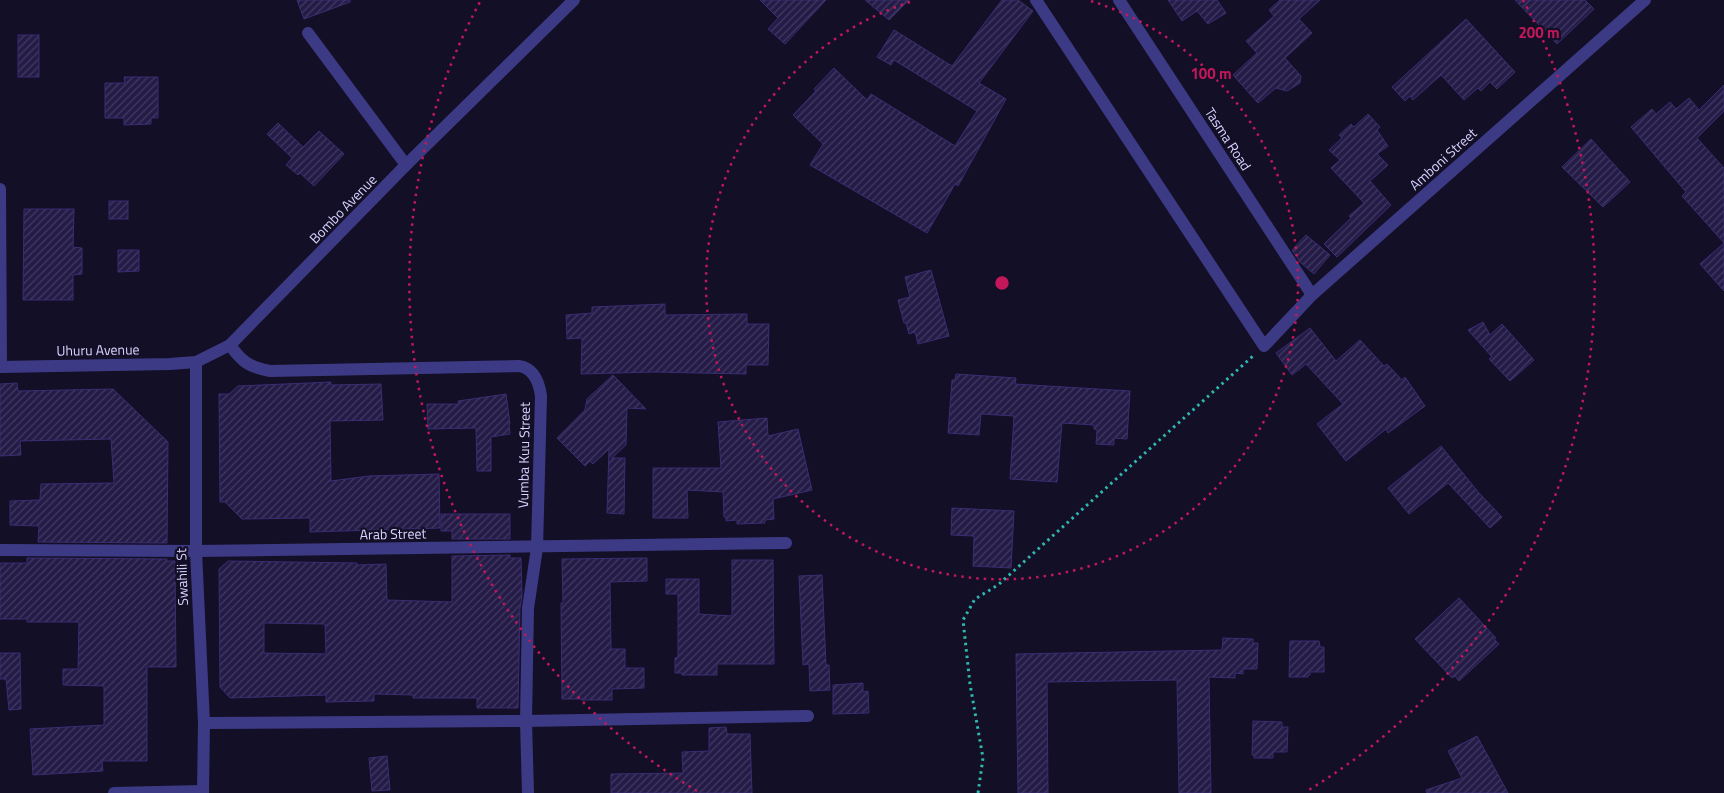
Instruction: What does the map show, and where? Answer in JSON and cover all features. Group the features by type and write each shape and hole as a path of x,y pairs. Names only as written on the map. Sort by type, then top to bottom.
{"street":[{"name":"Bombo Avenue","path":"196,362 230,345 406,165 574,0"},
{"path":"1036,0 1264,346"},
{"name":"Tasma Road","path":"1119,0 1312,295"},
{"name":"Amboni Street","path":"1264,346 1312,295 1645,0"},
{"path":"308,33 406,165"},
{"path":"0,189 1,367"},
{"name":"Vumba Kuu Street","path":"230,345 240,359 259,369 270,371 519,366 529,369 537,378 541,396 537,548 528,608 526,721 528,793"},
{"name":"Uhuru Avenue","path":"1,367 196,362"},
{"name":"Swahili St","path":"196,362 196,551 204,722 203,792"},
{"name":"Arab Street","path":"0,550 196,551 537,548 786,543"},
{"path":"204,722 526,721 808,716"},
{"path":"114,793 203,792"}],"path":[{"path":"978,793 983,758 970,684 963,620 975,599 998,585 1264,346"}],"building":[{"path":"297,0 350,0 350,2 304,19"},
{"path":"760,0 826,0 785,44 768,29 778,18"},
{"path":"865,0 909,0 889,20"},
{"path":"1002,0 1018,0 1033,11 979,83 1006,99 958,186 955,184 927,233 810,165 823,144 793,115 816,91 814,89 834,68 867,100 871,94 955,146 977,111 894,60 891,65 877,57 894,30 952,66"},
{"path":"1168,0 1217,0 1226,13 1208,24 1197,11 1182,21"},
{"path":"1280,0 1320,0 1299,19 1312,33 1285,58 1301,76 1300,83 1287,91 1276,88 1258,103 1233,75 1257,53 1246,41 1274,16 1269,10"},
{"path":"1515,0 1585,0 1594,9 1557,44"},
{"path":"1466,19 1515,72 1497,89 1490,82 1481,91 1478,88 1464,100 1441,75 1413,100 1410,96 1405,101 1392,87"},
{"path":"18,35 39,35 39,77 18,77"},
{"path":"124,77 158,77 158,118 151,118 151,124 124,125 124,118 105,118 105,83 125,83"},
{"path":"1724,85 1724,111 1697,138 1724,168 1724,243 1682,196 1686,192 1631,127 1652,109 1656,114 1670,102 1676,109 1689,98 1699,110"},
{"path":"1368,114 1380,127 1377,130 1388,146 1377,154 1388,165 1370,181 1391,205 1337,257 1324,244 1351,218 1349,216 1364,203 1331,168 1340,160 1329,150 1342,138 1339,135 1351,124 1354,127"},
{"path":"278,123 303,147 319,131 344,154 314,186 300,173 298,175 286,165 292,158 267,134"},
{"path":"1591,139 1630,182 1603,207 1562,167"},
{"path":"109,201 128,201 128,219 109,219"},
{"path":"24,209 74,209 73,247 82,248 82,274 73,275 73,300 23,300"},
{"path":"1306,235 1330,255 1314,274 1300,262 1292,250"},
{"path":"1724,243 1724,291 1700,264"},
{"path":"118,250 139,250 139,271 118,272"},
{"path":"931,270 949,336 918,344 915,332 909,334 906,323 904,323 898,300 910,297 905,277"},
{"path":"665,304 665,315 747,314 747,324 769,324 768,365 746,365 746,374 654,372 581,374 582,338 567,339 566,315 592,313 592,307"},
{"path":"1483,322 1490,335 1502,324 1534,360 1510,381 1489,359 1492,357 1468,330"},
{"path":"1310,328 1336,361 1360,340 1384,366 1387,364 1402,380 1405,377 1425,406 1388,433 1386,429 1346,461 1317,424 1343,404 1306,364 1292,375 1276,353"},
{"path":"956,374 1016,378 1015,384 1130,391 1127,439 1114,438 1114,445 1096,444 1097,430 1094,429 1094,425 1062,423 1057,482 1010,479 1014,416 981,414 979,435 948,433 952,380 955,380"},
{"path":"613,375 646,409 627,408 626,445 612,458 625,458 624,514 607,513 609,449 593,464 590,461 585,466 557,438 585,410 587,399"},
{"path":"331,382 331,385 381,384 383,420 330,421 331,481 369,476 439,474 440,528 310,532 310,518 242,519 225,502 220,502 219,394 229,394 238,386"},
{"path":"17,383 18,391 113,389 168,442 167,543 38,542 39,526 10,525 10,501 40,500 41,484 114,483 111,439 20,441 21,455 0,456 0,384"},
{"path":"506,394 510,434 491,437 491,471 477,471 476,428 428,429 427,404 459,404 458,401"},
{"path":"767,418 768,436 798,429 812,490 773,499 774,519 765,520 765,523 737,524 737,520 726,521 726,517 724,517 723,492 687,490 688,518 653,518 653,468 721,468 718,422"},
{"path":"1441,446 1479,493 1502,517 1490,528 1448,483 1409,514 1388,488"},
{"path":"952,508 1014,511 1011,568 973,566 974,536 951,535"},
{"path":"441,514 510,514 510,539 452,539 452,531 441,531"},
{"path":"510,555 510,558 521,558 522,596 520,608 518,708 477,708 477,698 413,698 413,695 374,694 374,701 326,702 326,695 230,698 220,687 219,569 228,561 357,563 357,565 386,564 387,600 452,602 452,556","holes":["264,623 325,624 326,654 264,653"]},
{"path":"27,558 167,559 167,561 175,561 176,667 147,667 147,761 102,761 103,771 33,775 30,729 104,725 104,686 63,685 63,669 78,669 79,622 27,622 27,619 0,619 0,563 27,563"},
{"path":"647,558 647,581 610,582 611,649 625,649 625,668 644,668 644,688 612,689 612,700 562,699 562,559"},
{"path":"732,560 773,560 774,664 717,664 717,675 682,675 682,673 675,673 675,658 678,657 678,594 666,594 666,579 699,579 699,614 732,616"},
{"path":"822,575 826,665 829,665 830,690 810,691 809,664 803,665 799,576"},
{"path":"1459,598 1496,638 1494,639 1499,644 1459,681 1455,676 1452,678 1415,639"},
{"path":"1223,638 1253,639 1253,643 1258,643 1257,669 1243,669 1243,674 1235,673 1235,678 1209,677 1211,793 1179,793 1177,680 1047,682 1048,793 1018,793 1016,654 1222,650"},
{"path":"1290,641 1319,641 1320,647 1324,647 1324,672 1310,672 1308,677 1289,677"},
{"path":"0,653 20,653 21,709 9,710 6,679 0,679"},
{"path":"863,683 863,692 868,691 869,713 833,714 833,685"},
{"path":"1253,721 1282,722 1282,727 1288,727 1287,752 1273,752 1273,758 1254,758 1254,755 1252,755"},
{"path":"726,727 727,734 750,734 752,793 611,793 611,774 683,773 682,752 709,751 709,728"},
{"path":"1477,736 1508,793 1427,793 1426,790 1462,778 1448,751"},
{"path":"387,756 390,790 372,791 369,758"}]}
